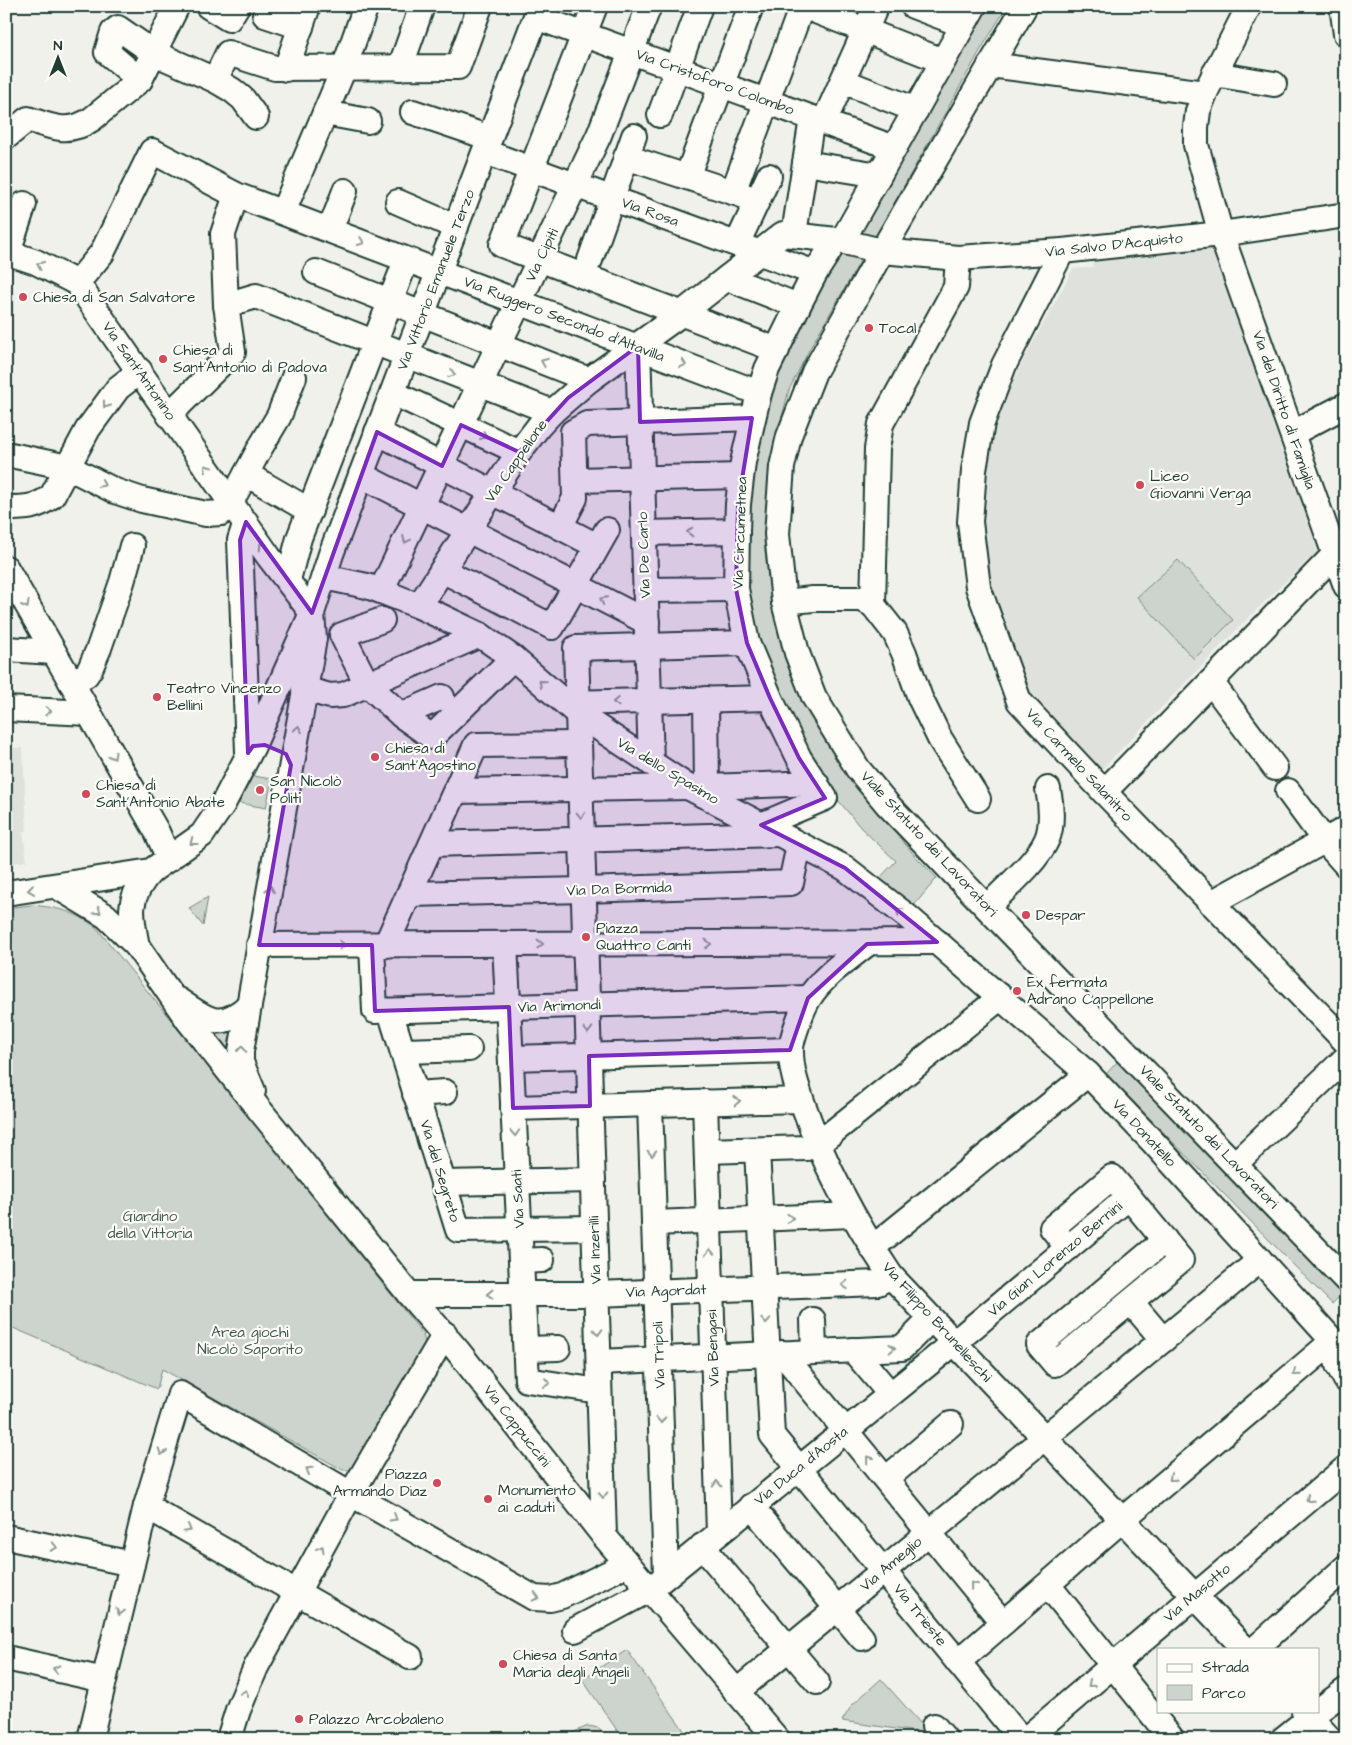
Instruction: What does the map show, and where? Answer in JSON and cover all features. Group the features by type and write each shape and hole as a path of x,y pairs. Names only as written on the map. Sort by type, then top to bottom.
{"street":[{"path":"6,137 28,119 57,129 84,124 140,80 177,6"},
{"path":"208,6 229,19 238,6"},
{"path":"283,212 344,68 366,6"},
{"path":"400,68 422,6"},
{"path":"215,80 228,53 275,68 458,67 480,6"},
{"path":"594,6 502,245 777,350"},
{"name":"Via Cipitì","path":"384,585 600,135 649,6"},
{"path":"660,115 700,6"},
{"path":"687,177 751,6"},
{"path":"733,192 802,6 943,61"},
{"path":"794,234 805,163 818,120 843,81 876,6"},
{"path":"913,6 969,16"},
{"name":"Viale Statuto dei Lavoratori","path":"1025,6 882,251 814,372 789,436 782,467 777,534 784,602 797,653 814,697 858,769 888,805 1346,1280"},
{"name":"Via del Diritto di Famiglia","path":"1249,6 1198,112 1196,146 1221,234 1293,433 1340,552 1346,586"},
{"path":"1342,6 1346,34"},
{"name":"Via Cristoforo Colombo","path":"538,12 584,34 894,148"},
{"name":"Via Vittorio Emanuele Terzo","path":"160,865 202,835 223,804 251,750 312,613 331,554 361,474 538,12"},
{"path":"265,15 304,17 286,68"},
{"name":"Via Circumetnea","path":"820,791 799,758 770,698 747,643 736,589 737,531 741,476 752,418 759,393 777,350 815,273 839,241 879,175 969,16"},
{"path":"140,80 106,52 113,32 118,28 154,53 215,80 232,90 243,99 256,117"},
{"path":"990,65 1210,84 1274,84"},
{"path":"843,81 916,110"},
{"name":"Via Rosa","path":"413,112 488,145 532,169 815,273"},
{"path":"325,113 368,121"},
{"path":"590,260 630,146 687,177 757,200"},
{"name":"Via Ruggero Secondo d'Altavilla","path":"76,283 102,253 152,151 236,195 759,393"},
{"path":"805,163 879,175"},
{"path":"737,244 769,176"},
{"path":"330,230 345,191"},
{"path":"169,415 234,352 226,306 223,234 236,195"},
{"path":"398,202 456,227"},
{"path":"7,252 24,204"},
{"name":"Via Salvo D'Acquisto","path":"839,241 882,251 958,258 1221,234 1346,215"},
{"name":"Via Cappellone","path":"424,605 442,570 519,452 538,426 552,412 589,380 681,314 783,234 839,241"},
{"name":"Via Carmelo Salanitro","path":"1062,250 1004,365 982,423 974,470 970,522 978,587 1019,701 1104,792 1346,1042"},
{"name":"Via Sant'Antonino","path":"7,252 36,262 76,283 140,371 269,557 312,613"},
{"path":"873,605 877,448 881,424 956,287 958,258"},
{"path":"288,580 299,538 402,271"},
{"path":"316,272 589,380"},
{"path":"727,278 798,306"},
{"path":"226,306 256,296 552,412"},
{"name":"Via De Carlo","path":"638,346 651,763"},
{"path":"6,508 29,508 43,503 52,496 88,429 118,388 140,371"},
{"path":"6,454 68,467 115,491 142,500 206,514 221,513 231,502 279,416 294,376"},
{"path":"393,393 519,452"},
{"path":"1293,433 1346,405"},
{"path":"560,527 575,498 573,432 587,424 752,418"},
{"path":"377,432 560,527 602,538 552,627 442,570"},
{"path":"246,474 310,511"},
{"path":"361,474 647,622"},
{"path":"575,480 741,476"},
{"path":"246,522 240,540 251,750 265,744 278,747 286,754 291,765"},
{"path":"644,533 737,531"},
{"path":"71,682 86,675 90,669 122,582 132,546"},
{"path":"1104,792 1210,682 1340,552"},
{"path":"6,568 157,832 160,865"},
{"name":"Via dello Spasimo","path":"324,577 367,586 384,585 480,635 651,763 780,835 845,868 937,942"},
{"path":"645,590 736,589"},
{"path":"784,602 813,599 862,599 873,605 895,633 920,698 940,739 978,799"},
{"path":"261,1111 241,1062 241,1051 314,639 312,613"},
{"path":"382,620 342,634 367,684 401,715 432,737 513,658"},
{"path":"304,689 330,696 342,695 480,635"},
{"path":"584,890 579,744 574,707 576,648 747,643"},
{"path":"15,649 50,646"},
{"path":"1210,682 1275,768"},
{"path":"401,715 442,697"},
{"path":"574,707 649,701 770,698"},
{"path":"699,789 706,699"},
{"path":"6,709 89,713"},
{"path":"443,726 476,746 579,744"},
{"path":"390,1010 375,1011 380,945 409,894 476,746"},
{"path":"456,791 699,789 820,791"},
{"path":"987,907 1040,852 1048,837 1051,800 1048,789"},
{"path":"432,844 780,835 820,791"},
{"path":"1288,791 1324,840 1346,865"},
{"path":"1211,903 1346,828"},
{"name":"Via Da Bormida","path":"409,894 791,883 780,835"},
{"path":"6,893 56,886 160,865"},
{"path":"137,946 132,920 132,900 142,881 160,865"},
{"path":"56,886 106,916 137,946"},
{"name":"Via Inzerilli","path":"584,890 604,1536"},
{"path":"259,945 505,944 586,949 937,942"},
{"name":"Via Donatello","path":"937,942 1088,1074 1339,1344"},
{"name":"Via Saati","path":"505,944 520,1229 532,1261 523,1294 527,1380 600,1391"},
{"name":"Via Filippo Brunelleschi","path":"867,944 839,966 808,998 790,1050 801,1100 818,1144 853,1215 872,1248 892,1276 1244,1648"},
{"name":"Via Cappuccini","path":"137,946 188,1020 409,1294 445,1334 604,1536 627,1564 658,1582 736,1692 777,1739"},
{"path":"171,994 199,1014 215,1021 227,1020 237,1016 248,1006"},
{"path":"706,1151 808,1148 818,1144 1001,997"},
{"name":"Via Arimondi","path":"390,1010 808,998"},
{"name":"Via del Segreto","path":"390,1010 458,1230 594,1228"},
{"path":"403,1051 469,1050"},
{"path":"511,1058 790,1050"},
{"path":"1235,1164 1346,1058"},
{"path":"872,1248 1088,1074"},
{"path":"416,1094 446,1092"},
{"path":"514,1108 801,1100"},
{"name":"Via Bengasi","path":"705,1102 713,1357 710,1540"},
{"name":"Via Tripoli","path":"650,1104 659,1359 658,1582"},
{"name":"Via Trieste","path":"757,1150 765,1288 775,1354 772,1435 1021,1739"},
{"path":"443,1183 593,1180"},
{"name":"Via Gian Lorenzo Bernini","path":"954,1343 1129,1198 1165,1240 1181,1260 1055,1364 1039,1344 1165,1240"},
{"path":"654,1223 853,1215"},
{"name":"Via Ameglio","path":"736,1692 1260,1260"},
{"name":"Via Agordat","path":"409,1294 596,1294 765,1288 878,1283 892,1276"},
{"path":"1131,1302 1163,1340"},
{"path":"599,1362 902,1348 931,1319"},
{"path":"813,1320 814,1352"},
{"path":"229,1739 238,1710 256,1667 349,1499 445,1334"},
{"name":"Via Duca d'Aosta","path":"575,1630 658,1582 954,1343"},
{"path":"1339,1344 1338,1365 1346,1380"},
{"path":"958,1662 1123,1519 1339,1344"},
{"path":"526,1349 558,1348"},
{"path":"853,1350 890,1394"},
{"path":"775,1354 846,1430 1004,1623"},
{"path":"90,1739 146,1506 180,1394 349,1499 534,1598 550,1599 562,1596 627,1564"},
{"path":"886,1479 951,1424"},
{"name":"Via Masotto","path":"1026,1739 1346,1468"},
{"path":"146,1506 410,1657"},
{"path":"752,1506 862,1638"},
{"path":"6,1537 132,1564"},
{"path":"710,1540 789,1648 817,1682"},
{"path":"1256,1648 1346,1567"},
{"path":"1048,1585 1172,1739"},
{"path":"6,1658 104,1680"},
{"path":"1320,1708 1346,1690"},
{"path":"1283,1739 1313,1713 1330,1739"}],"highlighted area":[{"path":"638,346 640,422 752,418 738,504 736,589 747,643 770,698 799,758 825,798 761,825 845,868 937,942 867,944 808,998 790,1050 589,1056 590,1106 513,1108 509,1007 375,1011 372,945 259,945 291,765 286,754 265,745 253,746 248,753 240,540 246,522 312,613 377,432 442,466 461,425 519,452 568,398"}],"shaded area":[{"name":"Liceo Giovanni Verga","path":"1211,248 1318,551 1258,608 1102,769 1030,695 986,572 983,522 989,447 1005,399 1025,357 1073,269 1093,267 1092,262"},
{"path":"6,748 23,748 27,831 23,832 27,861 6,864"}],"green space":[{"path":"980,6 1007,6 874,239 851,235"},
{"path":"842,247 864,255 810,348 789,390 774,447 766,505 765,551 778,628 803,700 834,754 851,779 916,857 937,878 911,909 875,883 896,861 861,828 838,800 807,755 769,678 750,616 745,567 746,498 776,372"},
{"path":"1178,560 1233,620 1194,659 1137,597"},
{"path":"253,776 272,779 266,808 239,803"},
{"path":"208,897 203,926 189,908"},
{"name":"Giardino della Vittoria","path":"32,905 66,911 96,927 423,1334 425,1343 418,1361 356,1463 349,1470 343,1470 162,1369 157,1389 6,1325 6,908"},
{"path":"205,1027 233,1027 229,1058"},
{"path":"1120,1059 1343,1293 1332,1304 1106,1074"},
{"path":"627,1650 690,1739 623,1739 582,1679"},
{"path":"881,1679 930,1734 842,1721 852,1705"},
{"path":"588,1726 599,1728 606,1739 558,1739"}],"place":[{"name":"Chiesa di San Salvatore","path":"23,297"},
{"name":"Tocal","path":"869,328"},
{"name":"Chiesa di Sant'Antonio di Padova","path":"163,359"},
{"name":"Liceo Giovanni Verga","path":"1140,485"},
{"name":"Teatro Vincenzo Bellini","path":"157,697"},
{"name":"Chiesa di Sant'Agostino","path":"375,757"},
{"name":"San Nicolò Politi","path":"260,790"},
{"name":"Chiesa di Sant'Antonio Abate","path":"86,794"},
{"name":"Despar","path":"1026,915"},
{"name":"Piazza Quattro Canti","path":"586,937"},
{"name":"Ex fermata Adrano Cappellone","path":"1017,991"},
{"name":"Piazza Armando Diaz","path":"437,1483"},
{"name":"Monumento ai caduti","path":"488,1499"},
{"name":"Chiesa di Santa Maria degli Angeli","path":"503,1664"},
{"name":"Palazzo Arcobaleno","path":"299,1719"}],"park label":[{"name":"Area giochi Nicolò Saporito","path":"250,1340"}]}
